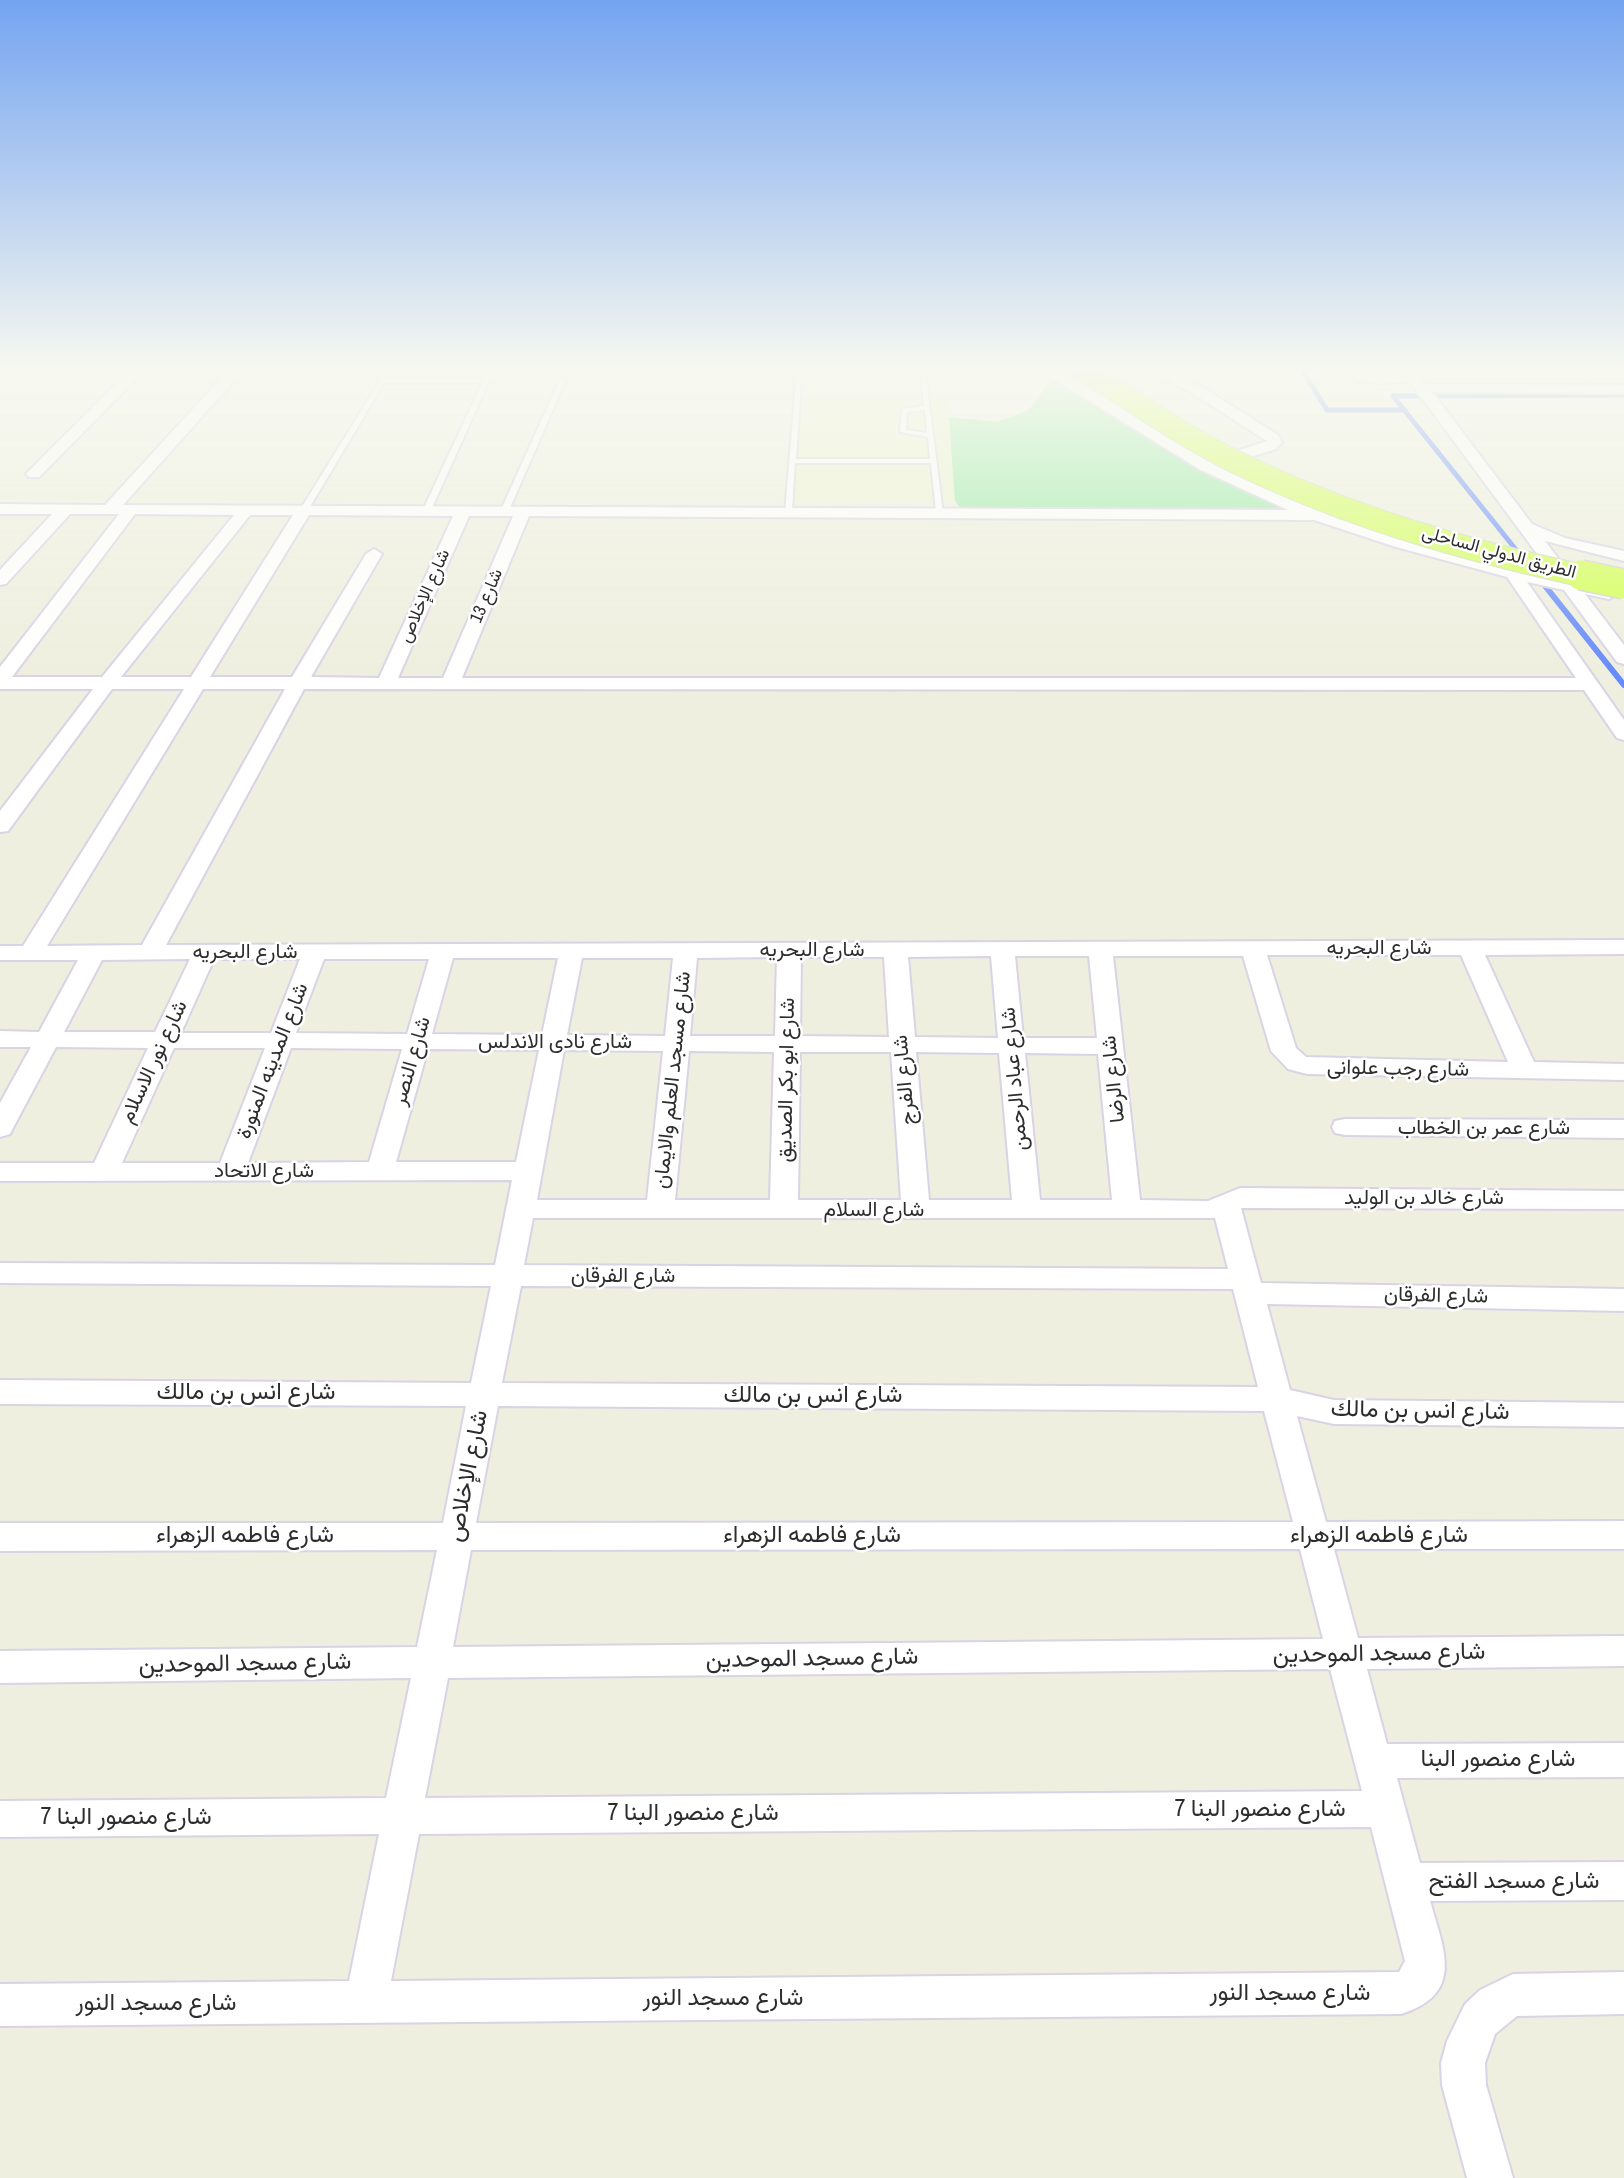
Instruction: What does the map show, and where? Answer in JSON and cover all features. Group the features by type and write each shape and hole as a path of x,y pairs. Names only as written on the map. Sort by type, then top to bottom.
{"main road":[{"name":"الطريق الدولي الساحلى","path":"1251,468 1315,497 1450,542 1624,584"},
{"name":"الطريق الدولي الساحلى","path":"1292,468 1340,489 1438,522 1624,568"}],"street":[{"path":"34,474 40,468"},
{"path":"110,509 148,468"},
{"path":"1209,468 1315,514 1405,543 1512,572 1624,597"},
{"path":"1485,468 1624,658"},
{"path":"0,509 1315,514"},
{"path":"0,580 66,509"},
{"path":"0,681 131,509"},
{"path":"0,826 107,683 246,510"},
{"path":"31,953 304,510"},
{"name":"شارع الإخلاص","path":"386,683 464,510"},
{"name":"شارع 13","path":"450,683 524,510"},
{"path":"1528,528 1560,542 1624,556"},
{"path":"150,952 298,683 374,554"},
{"path":"1512,572 1624,734"},
{"path":"0,681 198,684 1588,684"},
{"path":"1470,947 1525,1071"},
{"name":"شارع البحريه","path":"0,953 1624,947"},
{"name":"شارع رجب علوانى","path":"1253,948 1284,1051 1297,1063 1319,1068 1624,1072"},
{"name":"شارع الفرج","path":"895,949 916,1210"},
{"name":"شارع عباد الرحمن","path":"1002,949 1027,1210"},
{"name":"شارع الرضا","path":"1100,949 1127,1210"},
{"name":"شارع مسجد العلم والايمان","path":"660,1209 686,950"},
{"name":"شارع ابو بكر الصديق","path":"784,1209 789,950"},
{"name":"شارع النصر","path":"380,1171 443,951"},
{"name":"شارع الإخلاص","path":"366,2002 571,951"},
{"path":"0,1128 94,952"},
{"name":"شارع نور الاسلام","path":"104,1171 205,952"},
{"name":"شارع المدينه المنورة","path":"231,1171 315,952"},
{"name":"شارع نادى الاندلس","path":"0,1039 1110,1046"},
{"name":"شارع عمر بن الخطاب","path":"1345,1127 1624,1129"},
{"name":"شارع الاتحاد","path":"0,1172 528,1171"},
{"name":"شارع خالد بن الوليد","path":"1225,1203 1240,1197 1624,1200"},
{"path":"1225,1203 1405,1882"},
{"name":"شارع السلام","path":"521,1209 1208,1210 1225,1203"},
{"name":"شارع الفرقان","path":"0,1273 508,1276 1247,1286 1624,1300"},
{"name":"شارع انس بن مالك","path":"0,1392 1277,1399 1334,1412 1624,1415"},
{"name":"شارع فاطمه الزهراء","path":"0,1537 1624,1535"},
{"name":"شارع مسجد الموحدين","path":"0,1667 1624,1651"},
{"name":"شارع منصور البنا","path":"1373,1760 1624,1760"},
{"name":"شارع منصور البنا 7","path":"0,1819 1385,1809"},
{"name":"شارع مسجد الفتح","path":"1405,1882 1624,1881"},
{"name":"شارع مسجد النور","path":"0,2005 1401,1993 1418,1984 1426,1961 1405,1882"},
{"path":"1490,2178 1464,2085 1462,2063 1480,2018 1495,2005 1513,1996 1624,1993"}],"lane":[{"path":"304,510 330,468"},
{"path":"427,510 446,468"},
{"path":"505,510 524,468"},
{"path":"788,511 791,468"},
{"path":"935,468 940,512"}],"shaded area":[{"path":"786,468 953,468 955,501 782,500"}],"green space":[{"path":"953,468 1206,468 1294,511 961,509 955,501"}],"waterway":[{"path":"1450,468 1521,556"},
{"path":"1538,577 1624,685"}]}
